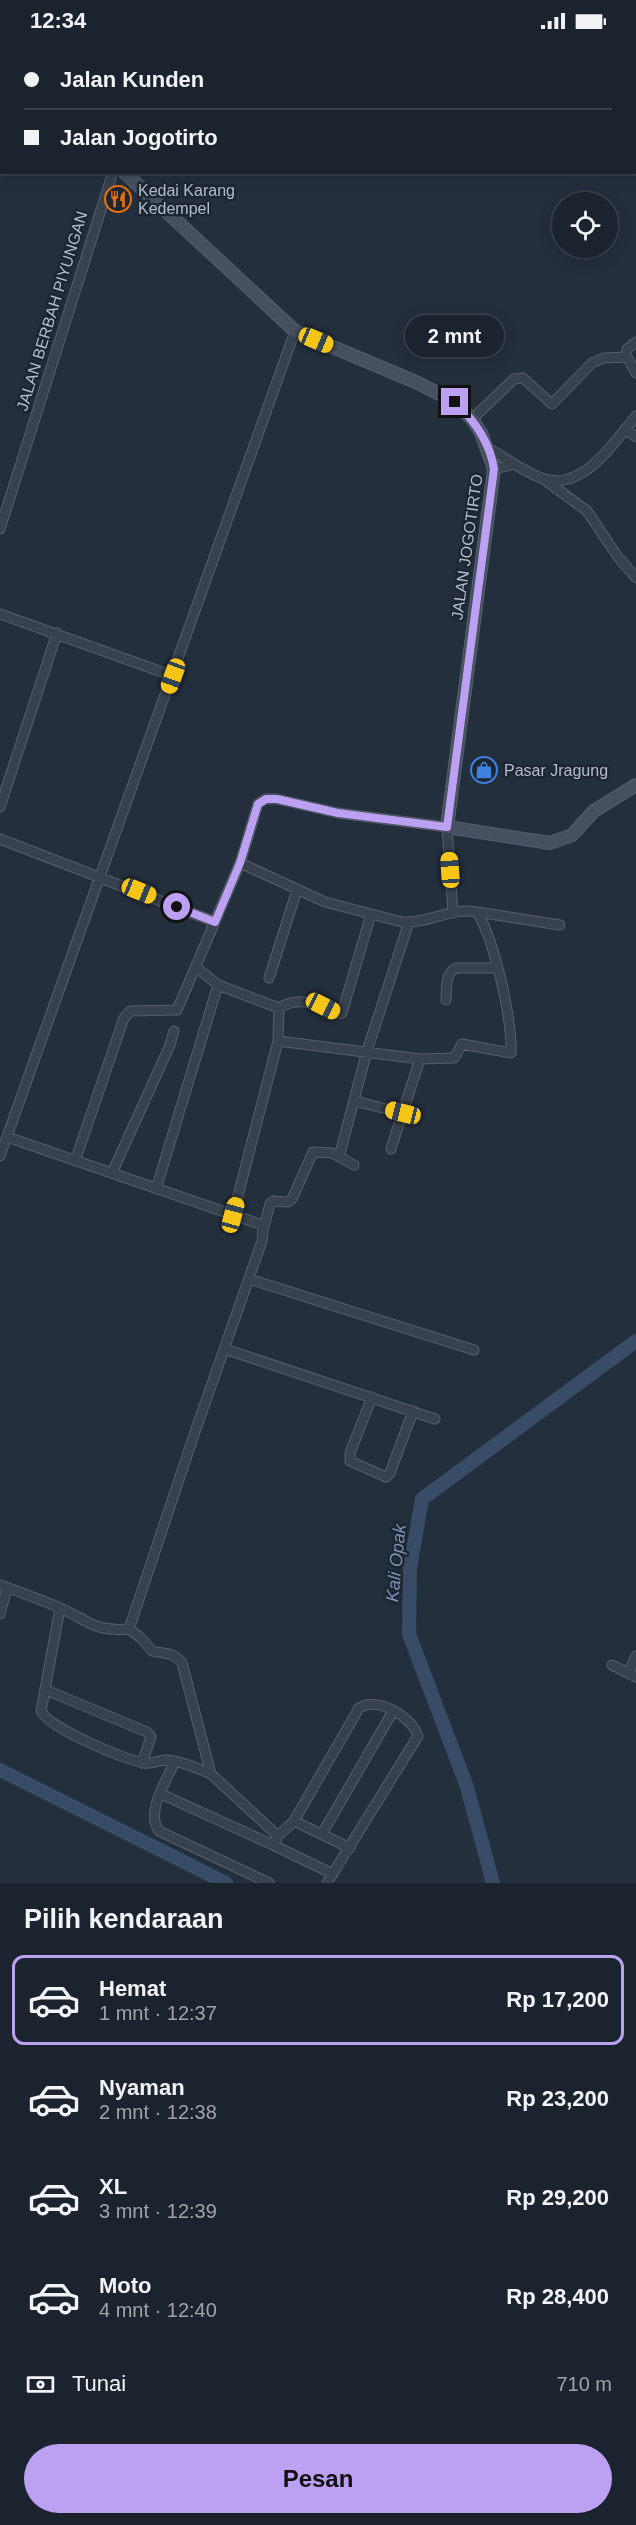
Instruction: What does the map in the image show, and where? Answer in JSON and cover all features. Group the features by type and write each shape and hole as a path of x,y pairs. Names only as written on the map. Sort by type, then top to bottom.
{"street":[{"name":"JALAN BERBAH PIYUNGAN","path":"0,529 3,510 112,174"},
{"name":"JALAN JOGOTIRTO","path":"126,174 296,331 418,383 455,402 472,419 488,448 494,469 447,827"},
{"path":"0,1156 296,331"},
{"path":"636,342 627,350 626,357 636,373"},
{"path":"472,419 514,378 523,378 552,404 592,363 604,358 626,357"},
{"path":"543,479 563,481 585,471 597,462 636,416"},
{"path":"625,429 636,437"},
{"path":"488,448 543,479 586,511 618,557 636,578"},
{"path":"494,469 515,464"},
{"path":"0,614 173,676"},
{"path":"0,807 57,633"},
{"path":"75,1161 124,1018 130,1011 177,1010 197,968 240,863 258,804 266,799 277,799 353,815 550,843 572,835 594,811 636,785"},
{"path":"447,827 453,913"},
{"path":"0,839 101,876 215,922"},
{"path":"240,863 325,902 409,922 453,913 477,912 560,925"},
{"path":"269,978 297,890"},
{"path":"278,1041 420,1059 454,1058 462,1044 511,1053 511,1040 498,968 477,912"},
{"path":"197,968 218,985 279,1008 296,1001 306,1001 336,1013 342,1013 371,914"},
{"path":"339,1157 367,1051 409,922"},
{"path":"446,1000 448,975 452,971 498,968"},
{"path":"156,1188 218,985"},
{"path":"233,1215 278,1041 279,1008"},
{"path":"112,1173 174,1031"},
{"path":"391,1149 420,1059"},
{"path":"354,1101 403,1113"},
{"path":"7,1137 261,1225 263,1230"},
{"path":"129,1629 262,1241 270,1204 273,1201 288,1202 292,1199 313,1152 332,1153 354,1166"},
{"path":"249,1279 474,1350"},
{"path":"225,1348 435,1419"},
{"path":"372,1397 350,1453 350,1461 386,1477 390,1473 413,1411"},
{"path":"0,1614 4,1587 60,1608 96,1627 109,1631 129,1629 152,1651 172,1654 182,1664 211,1774"},
{"path":"60,1608 41,1711 51,1723 142,1763 175,1761 211,1774 275,1840"},
{"path":"612,1665 632,1675 636,1656"},
{"path":"46,1690 147,1732 151,1737 142,1763"},
{"path":"275,1840 294,1821 359,1708 366,1704 381,1704 393,1711 414,1729 418,1736 327,1883"},
{"path":"322,1834 393,1711"},
{"path":"175,1761 153,1820 159,1831 269,1883"},
{"path":"161,1794 275,1840 333,1874"},
{"path":"294,1821 350,1848"}],"waterway":[{"name":"Kali Opak","path":"493,1883 467,1787 409,1634 410,1568 422,1499 636,1341"},
{"name":"Kali Opak","path":"0,1770 226,1883"}],"place":[{"name":"Kedai Karang Kedempel","path":"118,199"},
{"name":"Pasar Jragung","path":"484,770"}],"route":[{"path":"177,907 215,922 240,863 258,804 266,799 277,799 338,813 447,827 494,469 493,460 482,433 455,402"}]}
